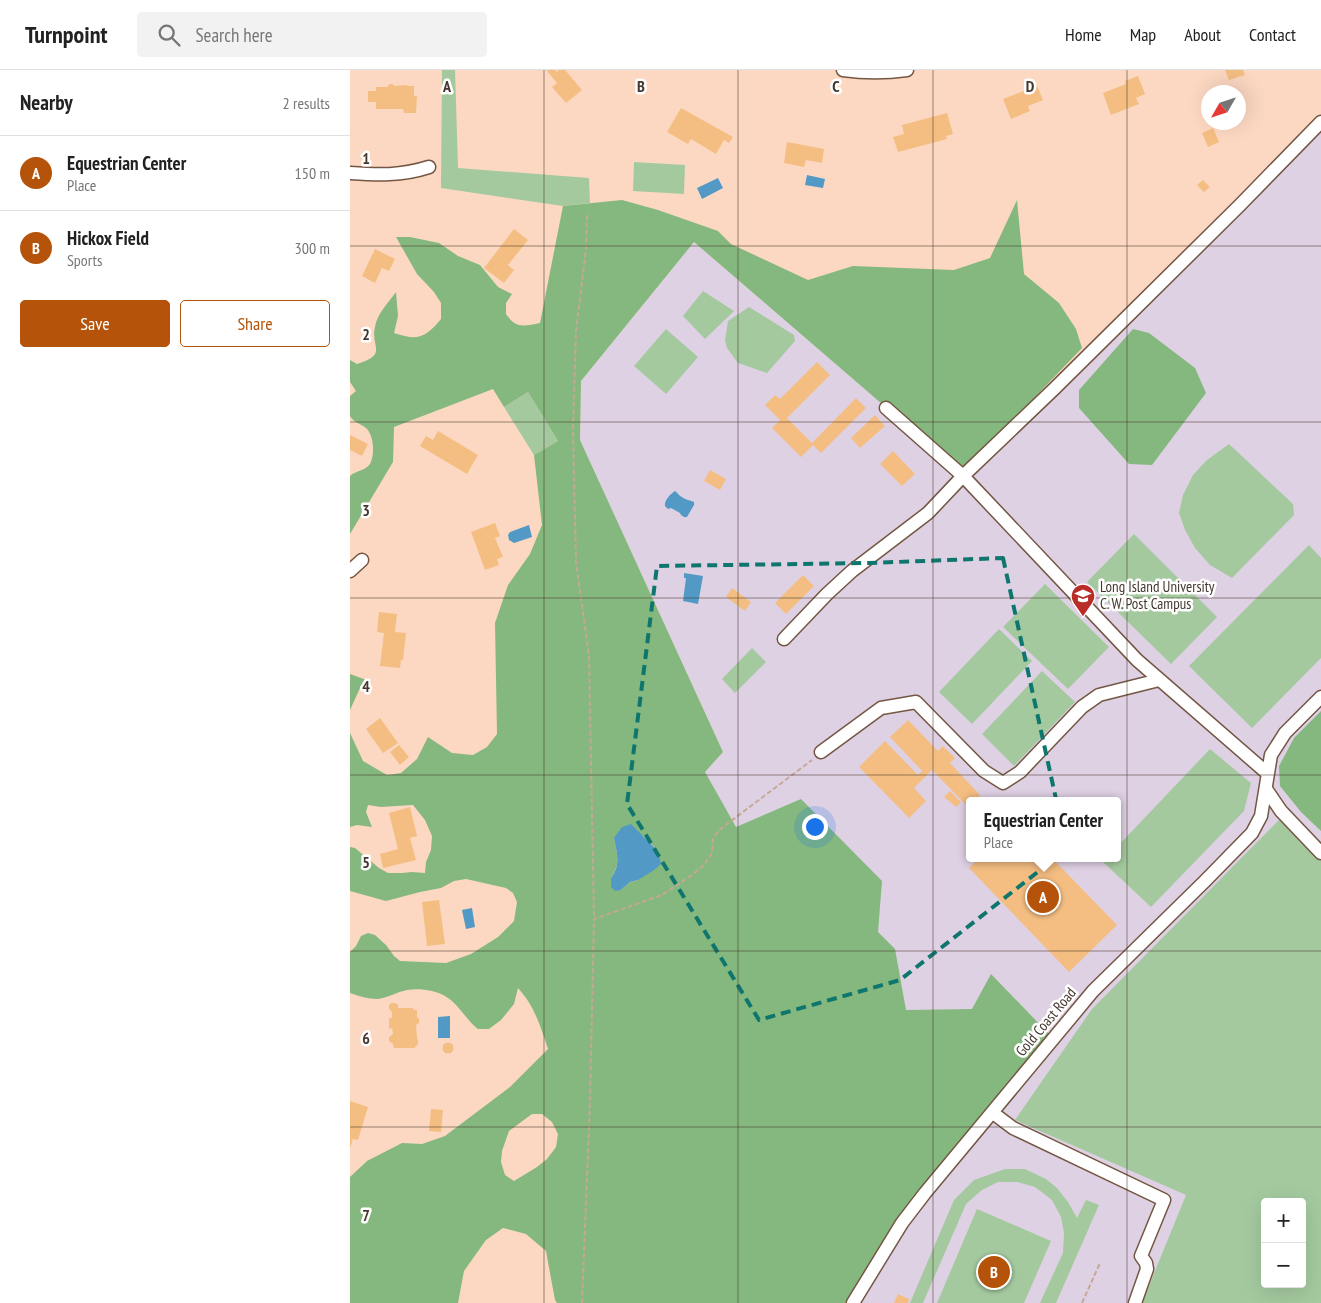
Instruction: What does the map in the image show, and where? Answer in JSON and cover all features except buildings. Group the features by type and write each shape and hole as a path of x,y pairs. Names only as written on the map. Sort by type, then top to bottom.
{"street":[{"path":"843,70 853,72 907,70"},
{"path":"784,639 852,570 928,512 1240,205 1321,122"},
{"path":"350,173 404,174 429,167"},
{"path":"886,408 963,476 1137,660 1267,773"},
{"path":"350,571 362,560"},
{"path":"821,752 882,708 916,702 984,771 1003,783 1020,772 1082,708 1099,695 1160,680"},
{"name":"Gold Coast Road","path":"853,1303 902,1223 925,1193 1093,991 1252,833 1261,816 1271,755 1285,733 1321,697"},
{"path":"1266,789 1281,811 1321,853"},
{"path":"993,1113 1013,1128 1164,1200 1141,1256 1146,1263 1147,1270 1135,1303"}],"path":[{"path":"582,1303 590,1101 594,919 588,656 576,562 573,431 576,331 586,249 587,216"},
{"path":"594,919 662,894 692,875 704,865 712,853 713,839 719,830 821,752"},
{"path":"1082,1303 1100,1263"}],"highlighted area":[{"path":"1003,558 1067,849 900,980 759,1020 627,804 657,566 869,563"}],"shaded area":[{"name":"Long Island University C. W. Post Campus","path":"1321,122 1321,1303 581,1303 705,772 723,752 580,440 581,381 694,242 962,473 968,481 1141,302"}],"green space":[{"path":"442,70 455,70 458,168 589,178 590,203 563,206 441,188"},
{"path":"634,162 685,165 684,194 633,191"},
{"path":"622,200 658,210 718,231 731,244 808,280 853,266 954,270 990,258 1017,200 1024,274 1059,303 1076,329 1082,348 962,473 694,242 581,381 580,440 723,752 705,772 736,827 801,799 882,881 878,932 895,949 906,1010 972,1009 991,974 1049,1034 922,1189 854,1289 847,1303 557,1303 546,1251 526,1234 503,1228 486,1240 464,1271 458,1303 350,1303 350,1177 367,1161 402,1143 422,1144 445,1136 510,1087 548,1049 533,1009 518,988 514,1004 501,1020 489,1029 478,1029 450,999 432,991 412,989 377,999 350,993 350,952 356,946 361,936 368,933 375,935 400,961 446,963 471,954 498,937 514,921 517,902 513,893 506,888 466,879 454,881 441,888 386,901 350,891 350,847 355,848 388,873 425,873 426,862 431,850 432,836 425,820 413,805 381,807 368,805 366,812 372,827 357,825 350,827 350,733 363,761 387,775 401,773 417,759 428,737 452,753 473,755 487,747 497,734 495,623 508,585 530,554 542,525 534,455 558,441 528,392 504,407 493,389 394,427 393,462 350,534 350,476 363,470 370,464 373,450 369,431 350,416 350,396 356,391 350,382 350,360 357,364 373,357 376,349 374,334 376,322 396,292 398,316 394,333 409,337 420,336 430,330 441,319 441,303 434,292 417,274 396,237 410,237 439,243 458,256 480,265 498,287 512,294 506,303 506,314 513,322 521,325 540,323 563,206","holes":["644,836 658,851 638,880 630,882 621,890 611,878 617,863 614,838","532,1114 542,1114 552,1122 558,1134 556,1147 547,1159 514,1181 505,1175 501,1162 502,1151 509,1131"]},
{"path":"703,291 734,311 705,339 683,316"},
{"path":"749,307 794,335 795,341 767,373 738,363 727,348 725,340 728,321"},
{"path":"666,329 698,357 666,394 634,366"},
{"path":"1133,329 1149,333 1195,368 1206,393 1152,465 1129,464 1079,408 1079,390"},
{"path":"528,392 558,441 534,455 504,407"},
{"path":"1229,444 1293,504 1294,515 1232,578 1210,565 1195,548 1185,530 1179,513 1183,495 1193,475 1207,460"},
{"path":"1134,534 1217,617 1171,664 1087,582"},
{"path":"1309,545 1321,558 1321,658 1252,728 1189,666"},
{"path":"1045,584 1109,647 1068,689 1003,627"},
{"path":"999,629 1032,661 972,724 939,692"},
{"path":"752,648 766,662 735,693 722,679"},
{"path":"1042,671 1075,702 1014,766 982,734"},
{"path":"350,674 372,682 360,688 350,710"},
{"path":"1321,711 1321,831 1301,812 1280,786 1279,766 1294,738"},
{"path":"1210,749 1251,783 1244,811 1151,907 1103,862 1121,862 1121,843"},
{"path":"1280,819 1321,856 1321,1303 1142,1303 1186,1195 1015,1120 1092,1009"},
{"path":"1005,1169 1025,1169 1046,1179 1057,1188 1077,1218 1086,1200 1099,1205 1056,1303 1040,1303 1063,1253 1064,1233 1061,1217 1052,1200 1035,1187 1017,1182 998,1182 982,1190 966,1204 923,1303 910,1303 954,1200 974,1180"},
{"path":"977,1209 1051,1241 1024,1303 937,1303"}],"water":[{"path":"807,175 825,179 823,188 805,185"},
{"path":"718,178 723,188 702,199 697,188"},
{"path":"675,491 683,498 694,502 687,517 665,506 665,502"},
{"path":"529,525 532,537 514,543 509,540 508,535 510,532"},
{"path":"684,573 703,576 698,604 683,601 686,578 684,578"},
{"path":"631,824 658,851 661,864 638,880 630,882 621,890 615,891 611,887 611,878 617,863 614,838 622,827"},
{"path":"472,908 475,927 466,929 462,910"},
{"path":"450,1016 450,1038 438,1038 438,1017"}],"place":[{"name":"Long Island University C. W. Post Campus","path":"1083,617"},
{"name":"Equestrian Center","path":"1043,897"},
{"name":"Hickox Field","path":"994,1272"}]}
